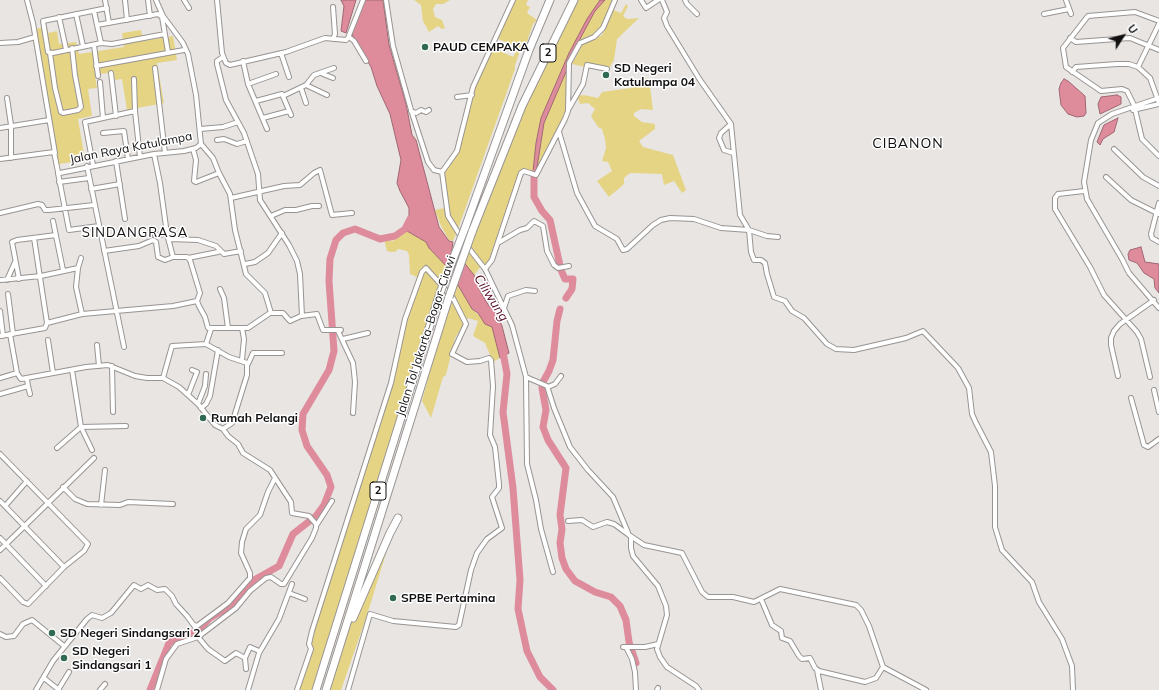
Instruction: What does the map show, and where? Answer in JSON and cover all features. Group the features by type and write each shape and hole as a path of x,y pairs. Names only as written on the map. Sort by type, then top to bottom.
{"highway":[{"name":"Jalan Tol Jakarta–Bogor–Ciawi","path":"326,690 438,334 468,230 510,102 529,50 550,0"},
{"name":"Jalan Tol Jakarta–Bogor–Ciawi","path":"316,690 440,292 522,106 574,0"},
{"path":"510,102 524,50"},
{"path":"422,401 438,334"},
{"path":"343,636 349,626 398,518"}],"street":[{"path":"27,0 35,37 55,153"},
{"path":"106,0 109,23"},
{"path":"125,0 128,20"},
{"path":"148,0 150,16"},
{"name":"Jalan Raya Katulampa","path":"0,159 55,153 58,173 87,166 165,152 193,149 201,144 192,69 188,54 184,45 163,16 156,0"},
{"path":"184,0 189,8"},
{"path":"217,0 223,57 229,65 281,53 325,38 345,40 349,37 363,0"},
{"path":"386,0 393,46 411,111 428,162 434,170 442,172"},
{"path":"513,0 473,87 457,151 442,172 450,220 485,269 519,345 526,377 527,464 536,500 540,529 553,572"},
{"path":"568,111 569,63 580,43 592,38 603,28 615,0"},
{"path":"641,0 646,8 658,0"},
{"path":"662,0 667,12 664,18 667,26 700,80 731,124 740,215 749,230 751,252 754,260 761,260 765,263 774,297 785,301 792,311 802,316 827,344 836,349 854,350 906,338 922,330 958,368 969,388 972,414 991,452 995,486 995,527 1002,550 1032,582 1039,602 1062,639 1072,666 1073,690"},
{"path":"685,0 697,14"},
{"path":"1066,0 1071,14"},
{"path":"72,48 81,107 78,110 63,114 61,112 55,88 50,53 47,49 43,22 59,16 107,8"},
{"path":"333,8 335,34 333,39"},
{"path":"1044,14 1069,9"},
{"path":"94,11 101,43"},
{"path":"1138,67 1159,22 1136,12 1088,16 1064,46 1064,64 1072,72 1101,91 1122,89 1128,91 1134,105 1142,138 1159,156"},
{"path":"76,14 83,46"},
{"path":"97,25 161,15 168,52"},
{"path":"59,16 66,49"},
{"path":"50,53 94,44 112,44 165,34"},
{"path":"0,43 18,42 35,37"},
{"path":"349,37 354,41 366,61"},
{"path":"1070,38 1076,42 1130,38 1159,50"},
{"path":"94,44 98,76"},
{"path":"96,66 184,50"},
{"path":"281,53 289,77"},
{"path":"223,57 217,64 226,100 238,122 258,174 261,202 294,253 299,270 302,316"},
{"path":"243,62 248,84 267,129"},
{"path":"1072,72 1076,67 1083,66 1129,64 1138,67 1150,78 1159,101"},
{"path":"485,269 491,262 521,173 531,173 536,175 583,84 587,65 607,69"},
{"path":"155,68 165,152"},
{"path":"256,101 279,94 284,96 306,85 313,76 323,74 334,68"},
{"path":"112,73 116,116"},
{"path":"248,84 276,74"},
{"path":"323,74 333,78"},
{"path":"134,79 135,112 140,157"},
{"path":"100,82 103,118"},
{"path":"306,85 327,95"},
{"path":"301,88 306,103"},
{"path":"457,98 472,95"},
{"path":"262,118 290,113 284,96"},
{"path":"7,98 11,125 11,158"},
{"path":"1129,110 1134,105 1159,101"},
{"path":"1159,101 1135,111 1129,110 1104,118 1094,131 1084,182 1084,191 1087,199 1129,273 1154,300 1159,308"},
{"path":"411,111 416,113 421,110 426,112 429,110"},
{"path":"93,165 85,122 135,112"},
{"path":"0,128 49,120"},
{"path":"200,129 224,127 238,122"},
{"path":"731,124 721,133 719,138 722,149 734,153"},
{"path":"103,133 124,131 128,159"},
{"path":"559,132 577,193 595,226 616,238 622,249 627,249 640,235 658,222 670,218 694,219 721,228 749,230 767,236 778,237"},
{"path":"217,140 224,139 238,144 246,141"},
{"path":"201,144 214,158 219,173 231,198 235,230 248,276 262,288 266,295 271,313"},
{"path":"193,149 196,160 194,181 196,182 219,173"},
{"path":"1114,149 1143,177 1159,186"},
{"path":"154,154 163,197 167,234 173,257"},
{"path":"116,161 126,219"},
{"path":"87,166 124,347"},
{"path":"231,198 260,191 302,184 314,173 320,170 332,215 352,214"},
{"path":"58,173 64,209 70,231 99,226"},
{"path":"1106,177 1131,200 1158,213"},
{"path":"59,182 89,178"},
{"path":"91,189 120,184"},
{"path":"1084,191 1058,194 1055,198 1056,210 1090,267 1102,292 1127,318 1141,339 1150,377"},
{"path":"1159,203 1158,213 1151,234 1152,238 1159,242"},
{"path":"0,214 38,204 42,205 46,210 94,205"},
{"path":"271,216 285,210 296,210 319,206"},
{"path":"53,221 63,270"},
{"path":"498,243 515,232 527,228 534,221 543,226 547,251 554,265 560,267 570,266"},
{"path":"245,264 255,262 268,253 282,233"},
{"path":"156,235 167,234"},
{"path":"19,278 12,242 56,235"},
{"path":"0,311 2,336 45,328 47,322 34,238"},
{"path":"169,239 194,239 216,246 226,254 241,251"},
{"path":"104,251 138,246 153,240 156,242 158,257 165,260 173,257 188,258 218,252 219,249"},
{"path":"81,258 78,268 76,287 82,314"},
{"path":"47,322 82,314 173,306 197,300 200,297 200,293 188,258"},
{"path":"7,280 15,261"},
{"path":"1,280 41,276 63,270 78,268"},
{"path":"297,690 311,649 309,644 312,631 391,383 405,319 422,272 426,268 453,298 466,324 452,354 468,362 480,361 489,358 491,360 493,386 490,435 495,447 499,484 497,491 492,497 502,528 487,539 476,553 459,625 456,628 393,621 370,614 348,690"},
{"path":"220,289 224,298 228,328"},
{"path":"504,309 508,296 526,290 536,291"},
{"path":"8,294 17,373 21,379 98,366 112,366 135,376 163,378 179,386 198,404 215,426 223,429 228,436 238,444 243,453 268,468 291,502 292,513 311,518 316,525"},
{"path":"197,300 208,327 211,328 250,327 271,313 284,313 290,321 302,316 318,315 322,329 338,331 352,359 354,372 353,413"},
{"path":"1118,376 1111,338 1120,324 1154,300"},
{"path":"206,344 211,328"},
{"path":"242,328 244,339 242,360"},
{"path":"343,339 368,333"},
{"path":"48,340 53,374"},
{"path":"163,378 170,347 206,344 230,357 242,360 248,364"},
{"path":"97,345 98,366"},
{"path":"201,408 206,404 210,396 218,350"},
{"path":"223,429 232,422 234,417 247,375 248,364 253,353 282,353"},
{"path":"112,366 113,412"},
{"path":"72,370 81,427 92,450"},
{"path":"188,395 197,372 192,370"},
{"path":"0,378 17,373"},
{"path":"198,404 205,386 206,374"},
{"path":"526,377 547,386 555,384 561,376"},
{"path":"27,379 30,394"},
{"path":"0,394 28,386"},
{"path":"547,386 554,408 570,447 588,470 613,497 630,536 632,554 658,586 666,606 667,615 658,644 658,653 664,664 696,686 698,690"},
{"path":"1154,390 1159,412"},
{"path":"1131,398 1146,447 1159,439"},
{"path":"57,448 81,427 126,426"},
{"path":"0,454 88,544 84,551 64,567 31,602 26,604 0,578"},
{"path":"0,550 94,458"},
{"path":"101,505 105,470"},
{"path":"195,628 228,603 250,578 250,573 241,553 242,542 246,529 261,514 268,492 275,478"},
{"path":"6,506 27,481"},
{"path":"63,487 79,502 101,505 120,505 127,502 173,504"},
{"path":"0,501 25,525 64,567"},
{"path":"157,690 166,659 172,649 179,642 199,636 236,608 254,587 266,578 271,577 281,584 284,584 312,538 316,525 332,501"},
{"path":"568,521 582,520 593,527 607,522 614,524 644,545 682,553 705,595 713,597 733,597 752,602 762,599 780,589 856,605 861,610 869,626 883,667 926,690"},
{"path":"0,538 46,586"},
{"path":"248,690 259,651 279,619 292,584"},
{"path":"36,690 64,646 87,619 92,616 102,618 111,613 134,586 141,589 148,585 157,590 165,589 172,596 176,604 195,628 208,649 225,661 236,653 245,658"},
{"path":"289,593 306,599"},
{"path":"762,599 772,624 781,631 782,638 790,641 802,659 810,659 817,670 821,690"},
{"path":"0,634 6,637 14,636 24,622 32,620 64,646"},
{"path":"636,690 634,666 627,647 658,644"},
{"path":"246,669 245,658 250,648 259,651"},
{"path":"817,670 823,673 865,682 876,678 883,667"},
{"path":"44,678 59,690 69,672"},
{"path":"100,690 105,684"}],"shaded area":[{"path":"341,0 356,0 346,33 341,31 344,6"},
{"path":"364,0 383,0 389,45 406,104 412,135 416,140 439,227 449,241 453,242 449,269 429,248 426,242 407,231 405,227 409,217 409,208 397,183 401,160 390,114 377,86 371,67 351,33"},
{"path":"414,0 450,0 443,4 436,4 433,9 435,17 442,20 445,28 442,29 438,26 429,32 423,21 421,5"},
{"path":"513,0 528,0 526,5 530,7 527,13 537,20 533,24 524,50 496,38"},
{"path":"574,0 600,0 569,53 541,118 536,143 533,174 524,172 495,251 487,266 482,265 474,275 462,260 496,169"},
{"path":"600,0 605,0 595,11 581,37 544,123 535,180 532,181 536,143 541,118 569,53 587,19"},
{"path":"605,0 615,0 599,33 580,42 581,37 595,11"},
{"path":"626,4 628,6 623,16 627,19 639,18 617,39 614,60 607,72 572,64 584,42 593,40 602,35 613,10 621,13"},
{"path":"47,27 48,33 57,31 59,44 76,42 79,54 124,47 122,33 141,30 143,41 173,36 177,60 157,63 164,103 127,110 122,79 115,80 114,72 95,75 97,88 88,89 92,116 78,119 85,160 59,164 35,29"},
{"path":"491,47 513,57 518,48 519,54 458,229 448,213 443,169 456,153 470,95"},
{"path":"567,68 570,73 571,85 568,98 568,111 536,174 544,123"},
{"path":"641,77 649,79 653,110 641,109 634,113 634,116 642,122 655,124 655,129 639,141 643,147 673,155 686,190 682,193 674,181 664,185 662,174 630,173 624,178 624,184 609,197 597,181 612,171 608,162 602,161 606,148 602,129 598,127 591,116 595,109 588,103 580,104 577,96 584,95 598,98 602,92 631,88"},
{"path":"1064,79 1085,96 1086,113 1084,116 1077,117 1068,114 1061,105 1059,89"},
{"path":"1117,95 1121,97 1121,104 1100,114 1098,104 1101,97"},
{"path":"1118,118 1114,132 1103,139 1100,145 1097,142 1104,125"},
{"path":"445,208 451,225 457,231 453,241 449,240 441,226 435,210"},
{"path":"407,231 426,242 429,248 449,269 316,690 298,690 311,649 309,646 391,383 405,318 419,278 410,274 409,255 407,251 398,249 395,252 387,251 385,244 385,240 393,241"},
{"path":"1141,247 1145,262 1159,264 1159,293 1155,288 1154,279 1144,273 1137,263 1129,260 1128,254 1130,250"},
{"path":"462,260 474,275 481,293 489,306 497,314 502,326 509,353 500,358 492,327 485,324 478,313 472,309 455,280"},
{"path":"455,280 472,309 492,327 500,358 493,362 485,343 473,336 478,321 468,318 455,338 446,375 443,377 431,418 422,401"},
{"path":"391,537 367,615 341,690 326,690 343,636"}],"waterway":[{"path":"534,173 534,197 542,211 550,220 561,270 565,279 573,279 572,289 566,298"},
{"path":"150,690 169,643 176,638 189,635 199,630 210,618 229,607 254,580 279,566 293,534 316,516 324,505 331,487 327,475 307,446 302,430 303,414 329,370 334,351 329,281 330,259 336,240 343,233 355,229 380,239 395,236 405,229 410,219"},
{"path":"560,309 557,321 553,360 543,382 542,388 546,410 543,427 548,440 566,468 560,515 562,529 560,543 562,558 566,569 575,581 595,592 611,597 620,606 626,620 629,642 636,663"},
{"name":"Ciliwung","path":"502,347 507,374 503,412 513,488 520,580 518,609 527,651 540,677 553,690"}],"place":[{"name":"PAUD CEMPAKA","path":"425,47"},
{"name":"SD Negeri Katulampa 04","path":"606,75"},
{"name":"Rumah Pelangi","path":"203,418"},
{"name":"SPBE Pertamina","path":"393,598"},
{"name":"SD Negeri Sindangsari 2","path":"52,633"},
{"name":"SD Negeri Sindangsari 1","path":"64,658"}],"district":[{"name":"CIBANON","path":"908,144"},
{"name":"SINDANGRASA","path":"135,233"}]}
